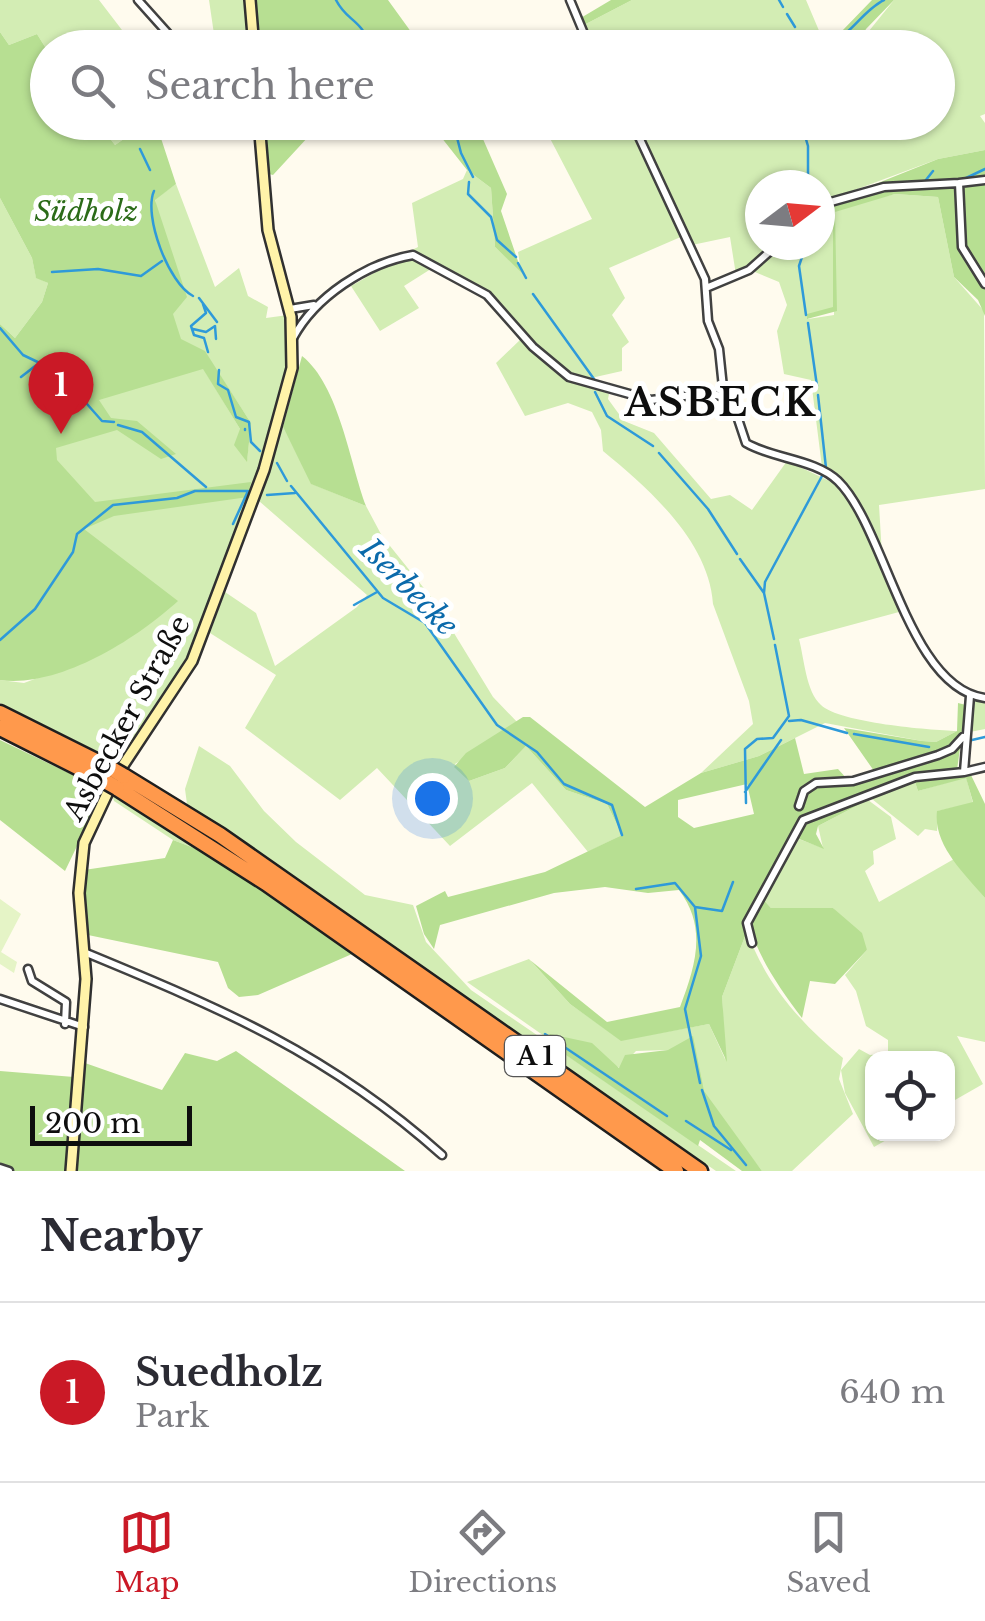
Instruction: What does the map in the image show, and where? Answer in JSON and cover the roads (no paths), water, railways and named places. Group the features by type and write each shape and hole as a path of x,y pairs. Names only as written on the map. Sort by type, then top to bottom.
{"highway":[{"name":"A 1","path":"0,713 220,835 356,939 676,1171"},
{"name":"A 1","path":"0,728 114,778"},
{"name":"A 1","path":"356,939 700,1171"}],"main road":[{"path":"250,0 253,30"},
{"name":"Asbecker Straße","path":"71,1171 84,1027 79,893 84,843 114,780 199,646 264,470 286,395 291,313 268,230 260,140"}],"street":[{"path":"138,0 166,30"},
{"path":"570,0 582,30"},
{"path":"640,140 706,288 708,321 719,349 724,397"},
{"path":"835,201 884,188 985,180"},
{"path":"959,183 962,247 985,284"},
{"path":"291,313 315,305 378,267 412,255 486,295 542,355 581,384 651,400 710,393 724,397 734,407 746,443 824,472 840,484 883,564 902,614 953,683 970,696 985,698"},
{"path":"706,288 748,270 760,260"},
{"path":"292,339 315,305"},
{"path":"291,313 308,312"},
{"path":"964,772 970,696"},
{"path":"799,806 804,791 816,783 853,781 938,755 952,750 964,736"},
{"path":"752,943 747,922 803,818 915,777 985,767"},
{"path":"84,952 280,1038 402,1120 442,1155"},
{"path":"28,970 32,981 66,1002 64,1024"},
{"path":"0,999 64,1024 84,1027"},
{"path":"0,1168 8,1171"}],"waterway":[{"path":"336,0 362,30"},
{"path":"779,0 783,7"},
{"path":"849,30 884,0"},
{"path":"787,14 795,27"},
{"path":"458,140 473,177"},
{"path":"806,140 808,170"},
{"name":"Iserbecke","path":"140,149 150,170"},
{"path":"964,179 985,169"},
{"path":"922,185 933,171"},
{"path":"469,182 468,194 491,217 497,240 516,257"},
{"name":"Iserbecke","path":"154,191 152,216 160,248 175,278 193,296"},
{"path":"835,198 858,191"},
{"path":"801,260 806,315"},
{"path":"52,272 98,269 141,276 162,261"},
{"path":"518,263 526,278"},
{"path":"533,294 594,379"},
{"name":"Iserbecke","path":"199,298 217,322"},
{"path":"203,304 206,313 191,326 194,335 204,338 208,352"},
{"path":"808,323 817,386"},
{"path":"193,329 206,332 215,326 216,339"},
{"path":"0,328 23,355 46,366 72,387 102,421 114,422"},
{"path":"21,377 39,363"},
{"name":"Iserbecke","path":"219,370 218,384 228,390 236,417 249,422 251,442 260,451"},
{"path":"595,392 607,416 653,446"},
{"path":"818,395 826,468"},
{"path":"118,425 142,432 206,487"},
{"path":"659,453 708,509 737,554"},
{"name":"Iserbecke","path":"277,463 287,481"},
{"path":"764,593 765,582 822,476"},
{"name":"Iserbecke","path":"291,486 383,598 425,623 497,725 537,752 564,784 612,805 622,835"},
{"path":"0,640 35,609 73,552 77,534 113,505 177,498 195,491 248,491 233,524"},
{"path":"267,495 295,493"},
{"path":"740,559 764,593 774,639"},
{"path":"354,605 377,592"},
{"path":"746,803 745,749 757,739 773,738 789,716 775,645"},
{"path":"789,721 801,720 847,733"},
{"path":"854,734 929,747"},
{"path":"972,740 985,737"},
{"path":"745,792 781,740"},
{"path":"700,1083 685,1009 701,956 695,907 722,911 733,882"},
{"name":"Iserbecke","path":"636,889 675,883 695,907"},
{"path":"545,1034 667,1116"},
{"path":"702,1090 714,1126 746,1165"},
{"path":"686,1121 731,1150"}],"place":[{"name":"Suedholz","path":"61,434"}],"district":[{"name":"ASBECK","path":"721,402"}],"park label":[{"name":"Südholz","path":"86,211"}]}
